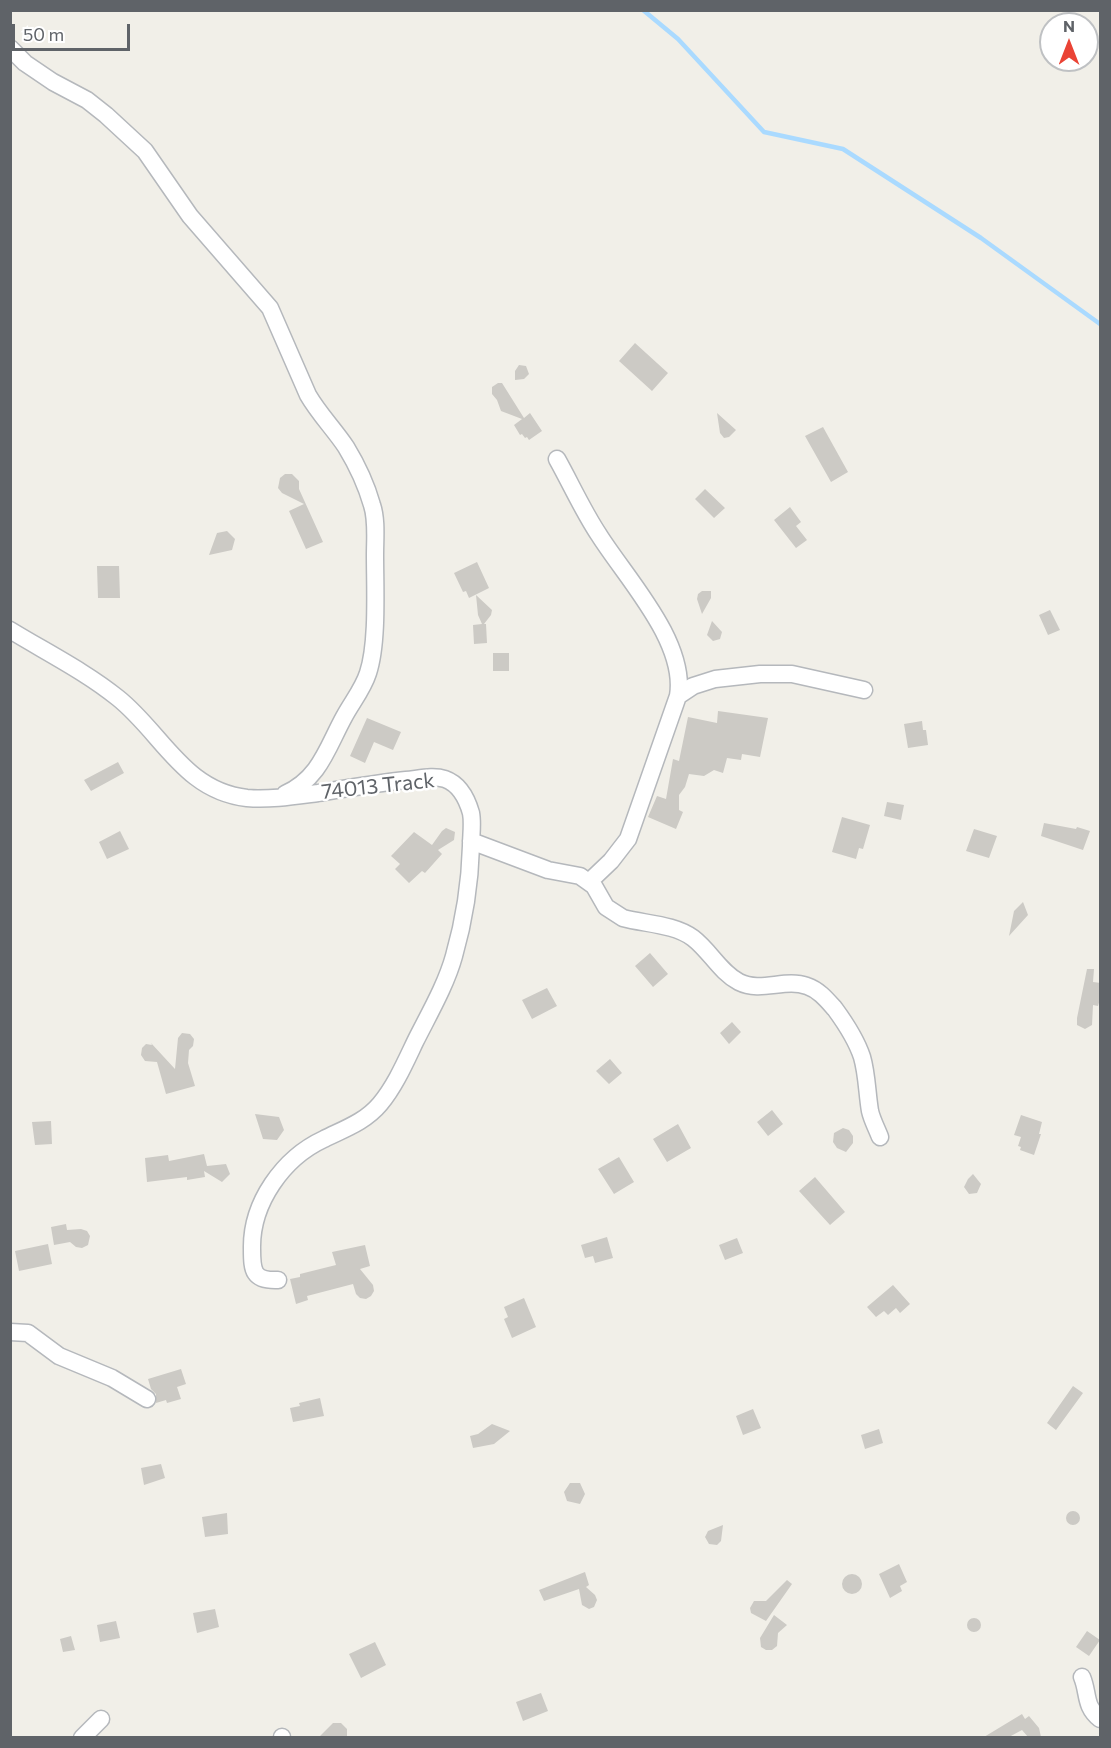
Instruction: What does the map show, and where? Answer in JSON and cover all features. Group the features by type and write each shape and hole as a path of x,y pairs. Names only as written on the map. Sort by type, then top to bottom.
{"street":[{"path":"10,48 25,63 100,110 145,151 190,216 270,308 308,396 345,446 363,478 374,508 374,624 372,657 368,673 363,687 344,716 323,760 312,776 300,787 279,797"},
{"path":"557,459 598,534 665,632 672,652 679,687 678,696 628,839 612,861 590,881"},
{"name":"74013 Track","path":"10,630 118,698 142,721 172,756 198,778 226,794 249,798 279,797 438,778 456,785 471,814 470,873 454,958 402,1069 381,1103 371,1114 349,1129 310,1146 292,1160 279,1174 263,1200 254,1226 252,1263 258,1278 278,1280"},
{"path":"678,696 693,686 715,679 760,674 792,674 864,690"},
{"path":"471,841 548,870 580,876 590,881 606,907 615,914 622,918 685,933 705,948 729,976 742,983 753,986 790,983 804,985 815,990 828,1001 855,1040 863,1059 871,1113 880,1137"},
{"path":"10,1332 28,1333 58,1356 112,1378 147,1399"},
{"path":"1082,1677 1089,1708 1101,1719"},
{"path":"82,1737 101,1719"}],"building":[{"path":"635,343 668,373 652,391 619,361"},
{"path":"519,365 526,366 529,374 524,379 515,380 515,371"},
{"path":"502,383 524,418 530,413 542,431 529,440 522,434 520,435 514,425 522,419 501,411 492,394 492,387"},
{"path":"717,413 736,430 729,437 724,438 720,433"},
{"path":"823,427 848,472 831,482 805,436"},
{"path":"285,474 292,474 299,481 299,489 323,542 306,549 289,511 304,504 282,493 278,488 280,478"},
{"path":"705,489 725,508 714,518 695,499"},
{"path":"790,507 801,522 796,526 807,540 796,548 774,520"},
{"path":"227,531 235,539 232,550 209,555 217,533"},
{"path":"477,562 489,588 469,598 466,591 463,592 454,573"},
{"path":"97,566 119,566 120,598 98,598"},
{"path":"702,591 711,591 711,598 702,614 697,599 698,594"},
{"path":"476,595 492,610 484,624 486,624 487,643 474,644 473,625 482,624 478,615"},
{"path":"1050,610 1060,630 1048,635 1039,615"},
{"path":"712,621 722,632 720,639 713,641 707,635"},
{"path":"493,653 509,653 509,671 493,671"},
{"path":"718,711 768,718 760,757 742,754 741,760 727,758 723,773 714,770 704,776 689,774 685,787 679,795 679,810 683,812 676,829 648,817 657,796 666,799 673,759 679,761 688,717 717,723"},
{"path":"367,718 401,732 393,750 374,742 365,763 350,756"},
{"path":"922,721 928,745 908,748 904,724"},
{"path":"118,762 124,773 91,791 84,780"},
{"path":"887,802 904,805 901,820 884,816"},
{"path":"842,817 870,825 863,849 859,848 856,859 832,852"},
{"path":"1044,823 1090,831 1083,850 1041,836"},
{"path":"446,828 455,832 454,840 438,850 442,854 425,873 422,871 409,883 395,869 400,864 391,856 414,832 432,845"},
{"path":"974,829 997,836 989,858 966,851"},
{"path":"120,831 129,849 107,859 99,842"},
{"path":"1023,902 1028,915 1009,936 1014,911"},
{"path":"650,953 668,974 653,987 635,966"},
{"path":"1087,969 1094,969 1093,982 1101,983 1101,996 1098,1006 1093,1005 1092,1025 1085,1029 1077,1025 1077,1018"},
{"path":"547,988 557,1006 532,1019 522,1000"},
{"path":"732,1022 741,1032 729,1044 720,1033"},
{"path":"182,1033 190,1034 194,1039 193,1046 189,1050 188,1063 195,1086 166,1094 157,1062 145,1061 141,1055 142,1048 146,1044 152,1045 151,1043 175,1069 178,1038"},
{"path":"610,1059 622,1073 609,1084 596,1071"},
{"path":"772,1110 783,1124 768,1136 757,1122"},
{"path":"255,1114 279,1117 284,1130 277,1140 263,1139"},
{"path":"1021,1115 1042,1122 1039,1134 1041,1134 1034,1155 1020,1150 1021,1147 1018,1146 1021,1137 1014,1135"},
{"path":"51,1121 52,1144 35,1145 32,1122"},
{"path":"678,1124 691,1148 667,1162 653,1139"},
{"path":"843,1128 849,1130 853,1136 853,1143 846,1152 837,1148 833,1142 834,1133"},
{"path":"204,1154 207,1166 226,1164 230,1174 222,1182 204,1171 205,1177 147,1182 145,1158 168,1155 169,1161"},
{"path":"619,1157 634,1182 614,1194 598,1169"},
{"path":"973,1174 981,1184 977,1193 969,1194 964,1187"},
{"path":"815,1177 845,1212 830,1225 799,1191"},
{"path":"66,1224 67,1230 87,1231 90,1236 88,1245 82,1248 76,1247 70,1242 54,1245 51,1227"},
{"path":"607,1237 613,1258 595,1263 593,1256 585,1258 581,1245"},
{"path":"737,1238 743,1253 725,1260 719,1245"},
{"path":"48,1244 52,1264 19,1271 15,1251"},
{"path":"365,1245 370,1266 360,1269 373,1285 374,1291 371,1296 366,1299 360,1298 353,1284 307,1296 308,1300 296,1304 290,1279 300,1277 300,1274 336,1265 332,1252"},
{"path":"893,1285 910,1304 900,1313 896,1308 888,1315 884,1311 876,1317 867,1307"},
{"path":"524,1298 536,1327 512,1338 504,1319 508,1317 504,1307"},
{"path":"181,1369 186,1384 177,1387 181,1399 156,1403 156,1394 151,1389 148,1379"},
{"path":"1073,1386 1083,1393 1056,1430 1047,1423"},
{"path":"320,1398 324,1416 293,1422 290,1408 300,1406 299,1403"},
{"path":"753,1409 761,1428 743,1435 736,1416"},
{"path":"492,1424 510,1431 494,1444 473,1448 470,1436 478,1434"},
{"path":"879,1429 883,1443 865,1449 861,1435"},
{"path":"161,1464 165,1478 144,1485 141,1468"},
{"path":"570,1483 580,1483 585,1494 580,1504 567,1501 564,1492"},
{"path":"1070,1511 1076,1511 1080,1518 1076,1525 1070,1525 1066,1521 1066,1515"},
{"path":"227,1513 228,1534 205,1537 202,1517"},
{"path":"723,1525 721,1541 717,1545 709,1544 705,1537 708,1531"},
{"path":"899,1564 907,1582 900,1586 902,1591 890,1598 879,1574"},
{"path":"585,1572 589,1585 586,1587 597,1600 594,1607 589,1609 582,1605 579,1589 544,1601 539,1590"},
{"path":"852,1574 859,1577 862,1584 859,1591 852,1594 845,1591 842,1584 845,1577"},
{"path":"787,1580 792,1584 766,1621 751,1613 750,1608 754,1601 766,1601"},
{"path":"215,1609 219,1627 197,1633 193,1613"},
{"path":"774,1615 787,1625 778,1633 777,1646 772,1650 766,1650 761,1647 760,1638"},
{"path":"974,1618 979,1620 981,1625 979,1630 974,1632 969,1630 967,1625 969,1620"},
{"path":"116,1621 120,1638 100,1642 97,1625"},
{"path":"1087,1631 1100,1640 1089,1656 1076,1647"},
{"path":"71,1636 75,1650 63,1652 60,1639"},
{"path":"375,1642 386,1665 361,1678 349,1654"},
{"path":"541,1693 548,1711 523,1721 516,1702"},
{"path":"1022,1714 1025,1719 1029,1716 1039,1728 1041,1737 1028,1737 1022,1730 1009,1737 984,1737"},
{"path":"333,1723 341,1723 347,1729 347,1737 319,1737"}],"waterway":[{"path":"643,10 678,39 764,132 843,149 981,238 1100,324"}]}
